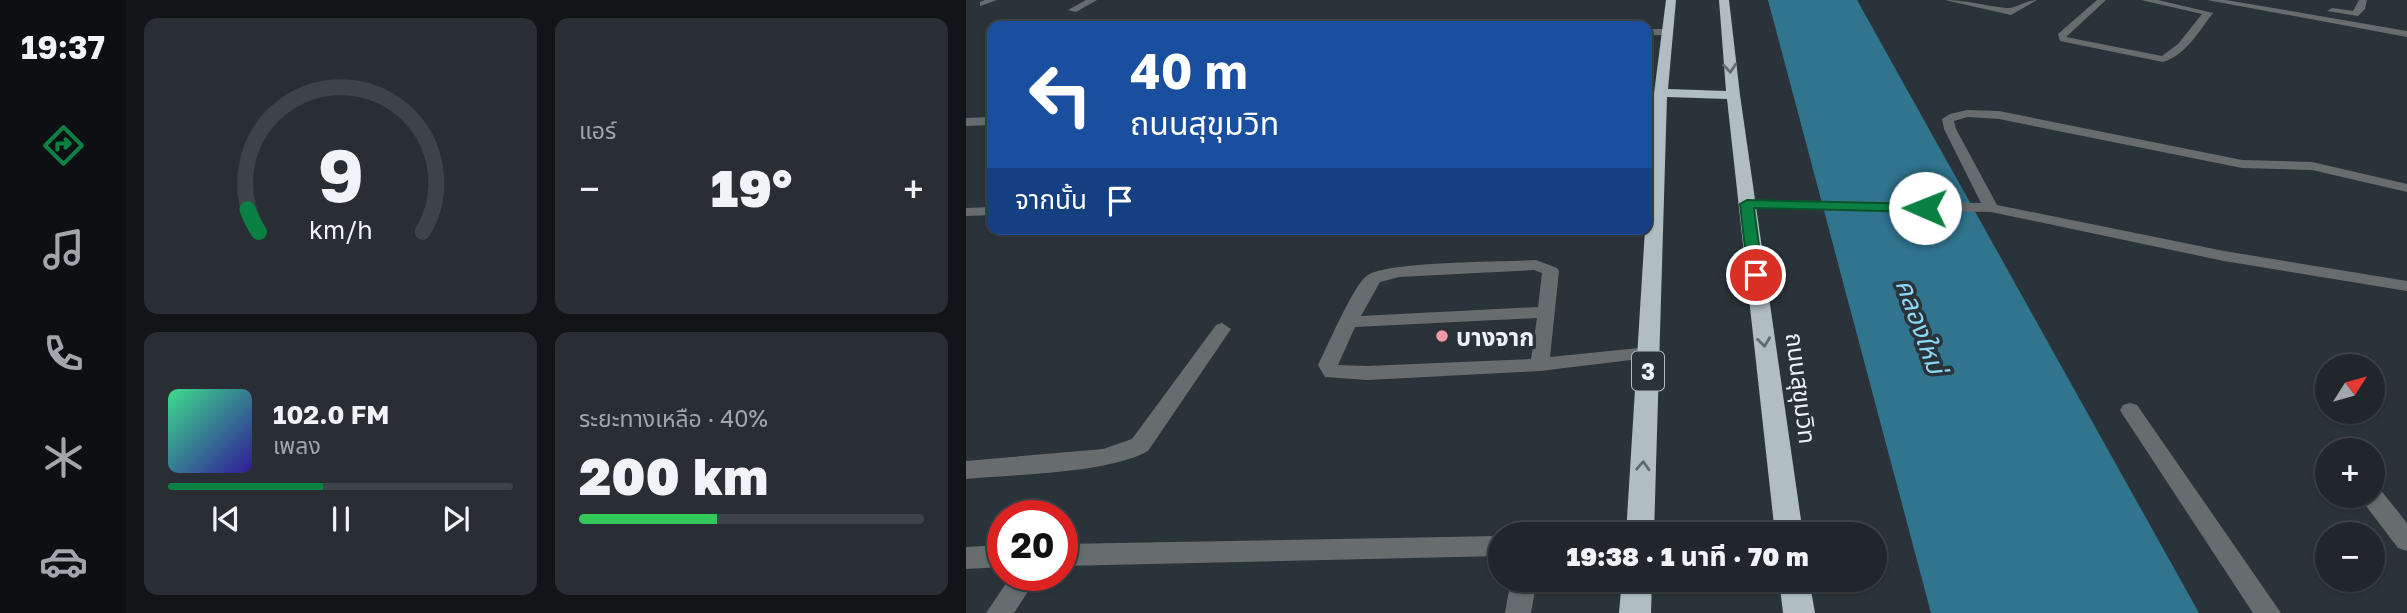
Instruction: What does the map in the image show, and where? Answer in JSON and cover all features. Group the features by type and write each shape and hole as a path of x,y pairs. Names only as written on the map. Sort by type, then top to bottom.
{"highway":[{"name":"3","path":"1652,204 1656,99 1671,0"},
{"name":"ถนนสุขุมวิท","path":"1724,0 1733,95 1787,522"},
{"path":"1656,99 1733,95"},
{"name":"3","path":"1637,522 1648,353 1651,235"},
{"path":"1635,613 1636,592"},
{"path":"1796,592 1799,613"}],"street":[{"path":"983,4 993,0"},
{"path":"1073,10 1093,0"},
{"path":"1949,0 2011,12 2034,0"},
{"path":"2102,0 2061,36 2063,39 2163,59 2179,47 2208,13 2144,0"},
{"path":"2211,0 2237,2 2407,34"},
{"path":"2267,0 2352,14 2359,12 2363,0"},
{"path":"1652,32 1667,32"},
{"path":"1986,209 1950,129 1948,119 1953,116 1967,113 1999,115 2242,164 2312,166 2407,188"},
{"path":"966,122 987,121"},
{"path":"1747,204 1986,209 2224,256 2407,286"},
{"path":"966,212 987,211"},
{"path":"1541,365 1551,271 1536,265 1399,272 1374,278 1366,287 1328,365 1332,372 1367,373 1541,365 1648,353"},
{"path":"1349,322 1547,312"},
{"path":"966,470 1103,457 1127,452 1140,445 1222,329"},
{"path":"2130,410 2268,613"},
{"path":"2381,508 2407,541"},
{"path":"1078,555 1488,545"},
{"path":"966,558 987,557"},
{"path":"999,613 1014,591"},
{"path":"1518,613 1522,592"}],"water":[{"name":"คลองใหม่","path":"1768,0 1857,0 2199,613 1931,613"}],"place":[{"name":"บางจาก","path":"1442,336"}],"route":[{"path":"1756,275 1747,204 1925,208"}]}
